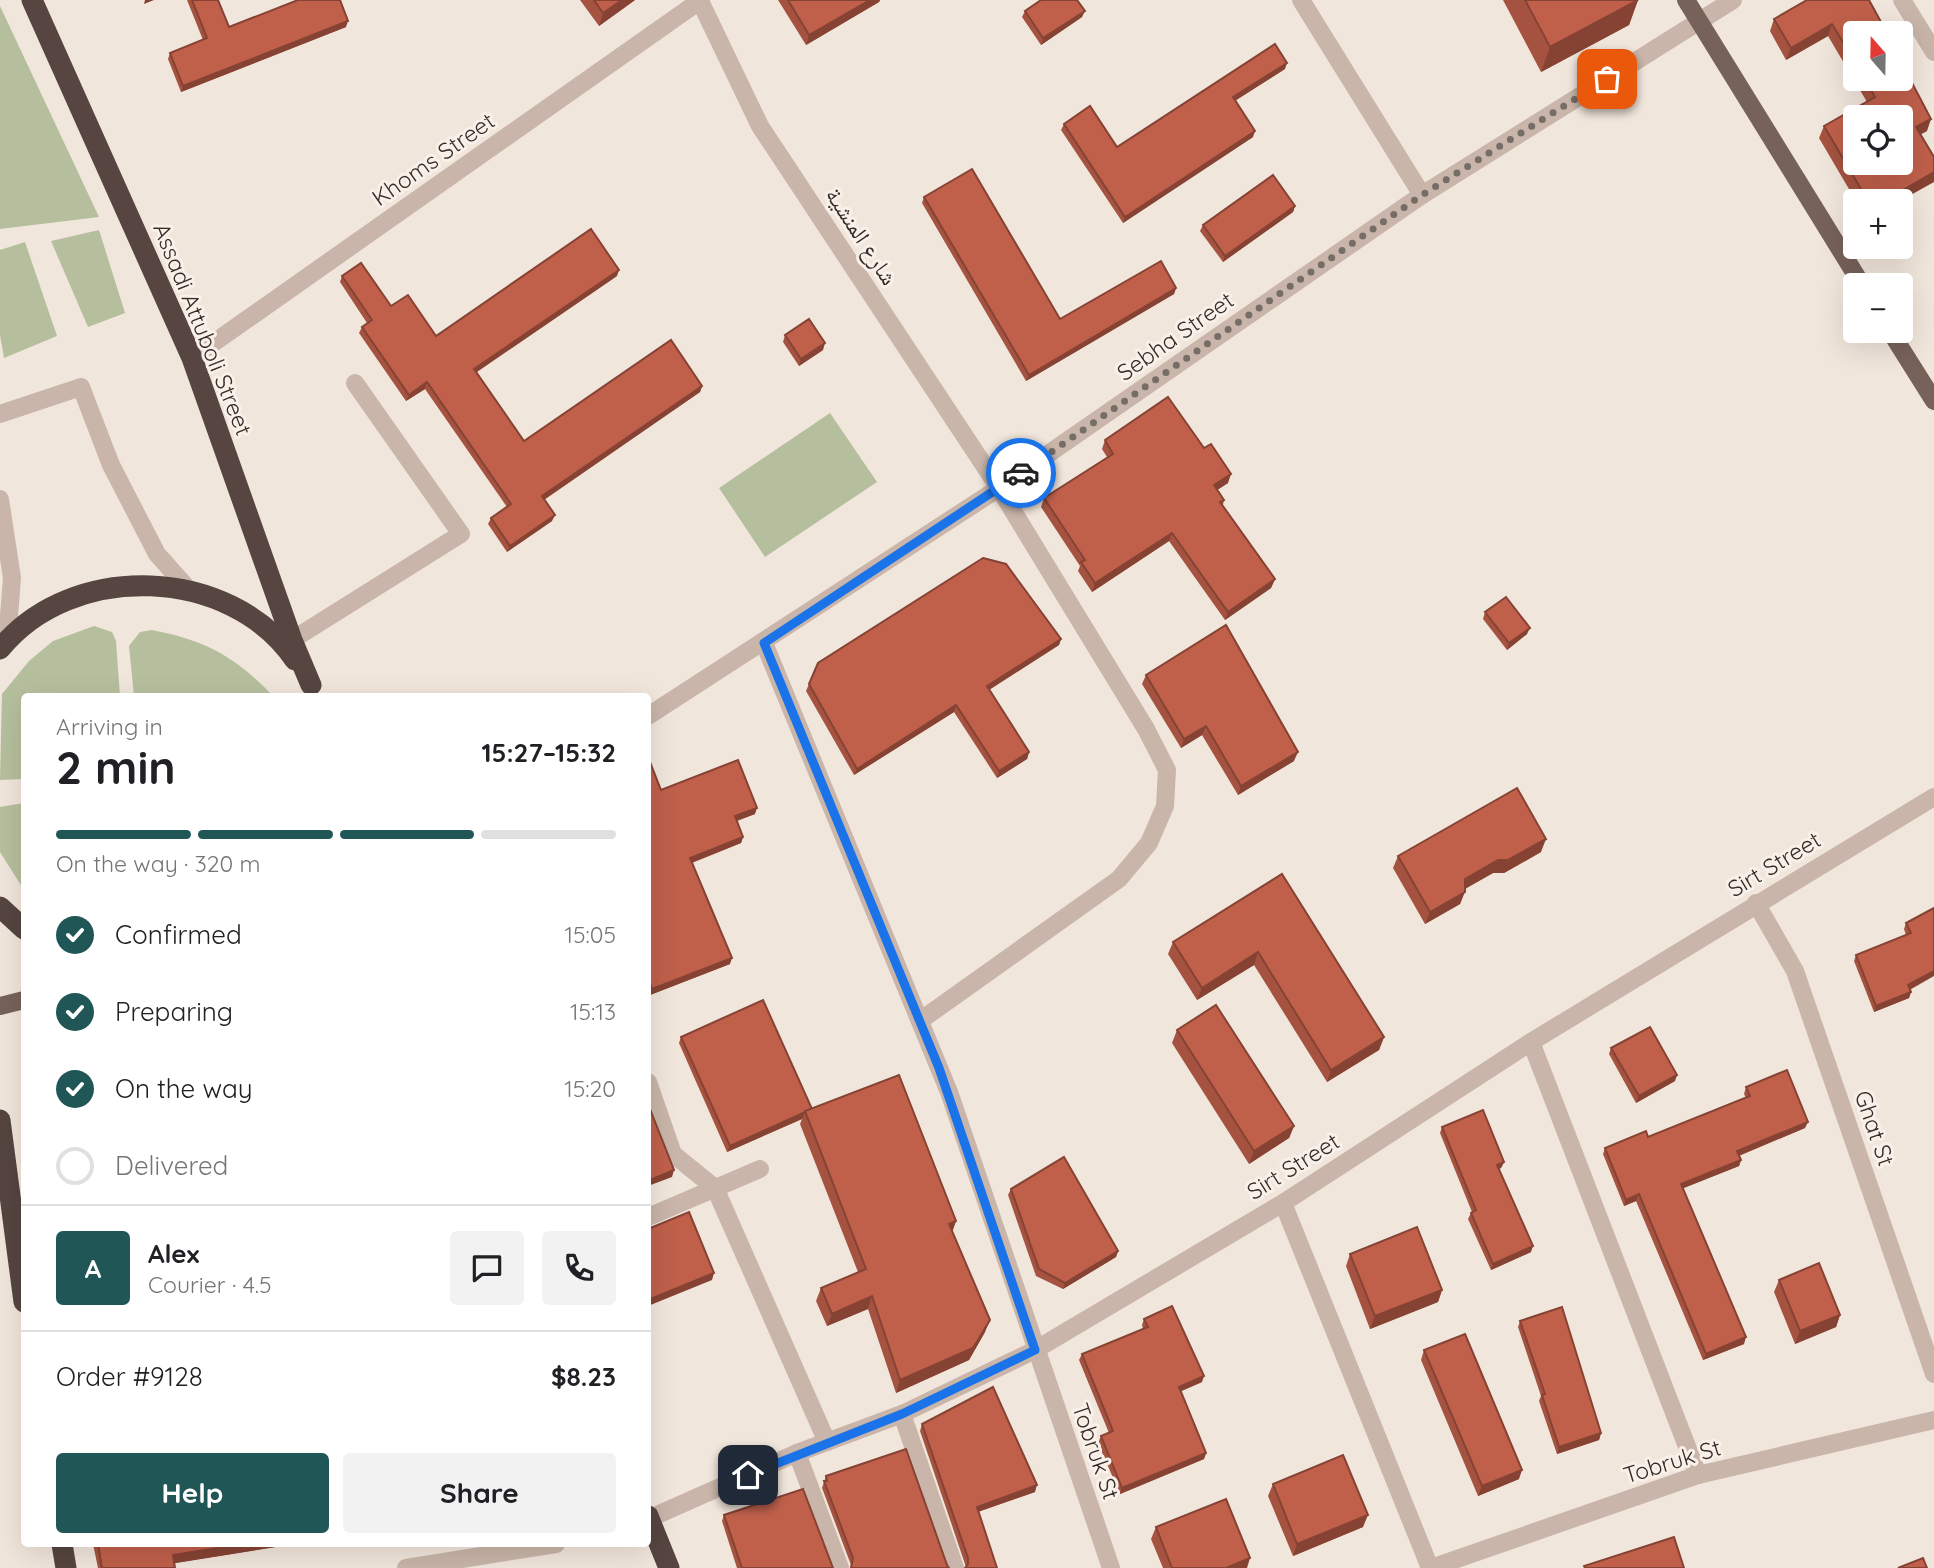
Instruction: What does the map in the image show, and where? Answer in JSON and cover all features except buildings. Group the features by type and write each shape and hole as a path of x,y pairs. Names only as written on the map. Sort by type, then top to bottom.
{"highway":[{"name":"Assadi Attuboli Street","path":"32,0 192,358 292,640 313,691"},
{"path":"3,645 37,616 73,598 111,587 151,585 190,591 227,604 261,625 289,652 313,691"},
{"path":"0,907 21,926"},
{"path":"0,1120 3,1160 21,1265"},
{"path":"651,1525 669,1568"},
{"path":"62,1547 66,1568"}],"main road":[{"path":"1686,0 1855,273"},
{"path":"1898,343 1934,401"},
{"path":"0,1006 21,1001"}],"street":[{"path":"1301,0 1422,195"},
{"name":"Sebha Street","path":"651,714 999,488 1422,195 1733,0"},
{"path":"1902,0 1934,52"},
{"name":"Khoms Street","path":"192,358 701,1"},
{"name":"شارع المنشية","path":"701,1 760,126 999,488 1146,729 1167,770 1165,806 1149,843 1119,879 921,1020"},
{"path":"292,640 461,534 355,383"},
{"path":"0,414 81,387 111,465 157,554 190,591"},
{"path":"0,499 12,578 3,645"},
{"name":"Tobruk St","path":"764,643 921,1020 1111,1568"},
{"name":"Sirt Street","path":"651,1517 797,1453 902,1414 1035,1350 1283,1203 1531,1042 1934,797"},
{"name":"Ghat St","path":"1756,903 1795,971 1934,1374"},
{"path":"1531,1042 1698,1475"},
{"path":"651,1091 673,1154 715,1188 827,1442"},
{"path":"651,1216 760,1169"},
{"path":"1283,1203 1430,1568"},
{"path":"902,1414 955,1568"},
{"name":"Tobruk St","path":"1430,1568 1698,1475 1934,1420"},
{"path":"797,1453 840,1568"},
{"path":"406,1568 537,1547"}],"green space":[{"path":"0,6 99,217 0,229"},
{"path":"99,230 125,313 88,327 51,241"},
{"path":"25,242 57,336 4,358 0,335 0,250"},
{"path":"830,413 877,482 765,557 719,488"},
{"path":"94,626 112,632 116,641 120,693 21,693 21,779 0,780 2,694 29,661 53,641"},
{"path":"152,630 204,645 246,671 270,693 134,693 129,646 140,632"},
{"path":"21,804 21,885 0,852 0,807"}],"way so far":[{"path":"1021,473 1422,195 1607,79"}],"route":[{"path":"748,1475 797,1453 902,1414 1035,1350 921,1020 764,643 1021,473"}]}
